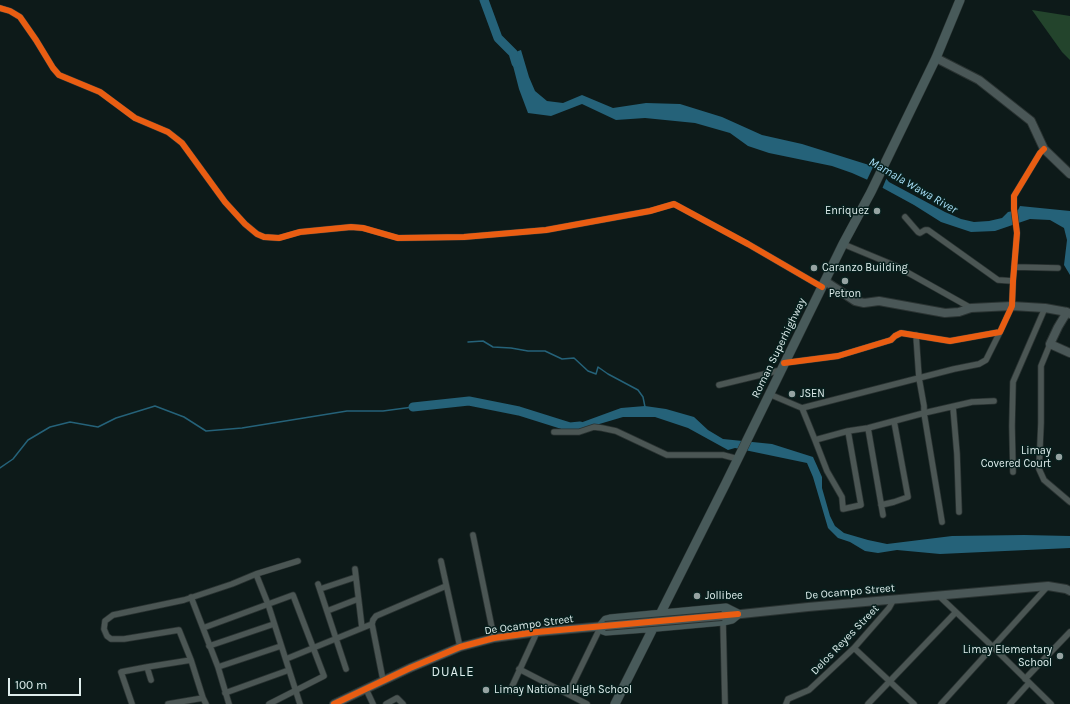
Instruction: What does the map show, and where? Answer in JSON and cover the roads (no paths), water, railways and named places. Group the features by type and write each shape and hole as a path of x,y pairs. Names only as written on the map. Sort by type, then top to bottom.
{"main road":[{"name":"Roman Superhighway","path":"615,704 659,615 668,600 843,244 871,192 936,58 960,0"},
{"path":"726,608 738,614 734,618 722,618 654,627 606,631 604,630 603,626 607,620 726,608"}],"street":[{"path":"0,8 10,11 20,17 59,75 100,92 135,118 168,132 182,143 225,202 245,224 257,234 264,237 279,238 300,232 351,226 398,238 464,237 546,230 650,211 674,204 855,302 879,302 945,313 959,312 971,308 1012,306 1045,308 1069,313 1058,327 1041,366 1039,468 1044,480 1070,502"},
{"path":"936,58 979,80 1032,121 1044,149 1070,174"},
{"path":"769,394 802,408 979,364 986,360 1012,306 1017,233 1014,196 1040,152 1044,149"},
{"path":"905,218 918,232 920,233 928,230 998,280 1013,281"},
{"path":"843,244 896,266 971,308"},
{"path":"1014,267 1058,268"},
{"path":"1013,472 1013,382 1045,308"},
{"path":"719,385 783,366 838,356 891,340 901,333 950,341 1000,332"},
{"path":"916,335 919,378 942,522"},
{"path":"1050,344 1070,353"},
{"path":"814,440 848,430 868,428 972,402 994,401"},
{"path":"953,407 960,512"},
{"path":"802,408 827,472 842,497 843,509 861,505 848,430"},
{"path":"881,505 908,497 894,421"},
{"path":"554,432 580,432 594,427 602,428 616,431 667,455 739,456"},
{"path":"868,428 883,515"},
{"path":"473,535 494,638"},
{"path":"206,704 179,630 124,639 111,639 106,636 104,629 105,621 112,615 191,597 298,561"},
{"path":"441,561 460,647"},
{"path":"355,569 362,628"},
{"path":"256,574 268,604 300,704"},
{"path":"346,669 319,587 356,578"},
{"path":"383,680 372,624 376,616 446,586"},
{"path":"941,704 1048,586"},
{"name":"De Ocampo Street","path":"738,614 1048,586 1070,591"},
{"path":"203,628 293,595 324,676 269,704"},
{"path":"938,596 1052,704"},
{"path":"191,597 218,667 229,704"},
{"path":"327,611 358,599"},
{"name":"Delos Reyes Street","path":"786,704 788,700 810,690 854,648 889,608 894,599"},
{"path":"868,704 956,612"},
{"path":"722,618 725,704"},
{"name":"De Ocampo Street","path":"335,704 383,680 460,647 494,638 537,632 603,626 722,618"},
{"path":"209,646 274,624"},
{"path":"286,659 372,624"},
{"path":"568,694 603,626"},
{"path":"510,691 537,632"},
{"path":"1010,704 1070,632"},
{"path":"218,667 281,646"},
{"path":"854,648 914,704"},
{"path":"132,704 121,672 191,660"},
{"path":"147,667 151,680"},
{"path":"519,669 587,704"},
{"path":"225,693 289,670"},
{"path":"366,689 373,704"},
{"path":"168,704 203,698"},
{"path":"386,704 397,698 403,704"}],"water":[{"path":"521,50 535,91 547,101 563,103 582,95 613,108 646,103 680,104 722,117 762,135 802,144 869,165 874,164 889,182 945,212 961,219 974,222 1002,218 1008,212 1018,210 1020,206 1070,211 1070,275 1064,265 1067,240 1064,228 1050,220 1030,219 995,231 971,232 941,222 914,205 852,173 832,166 769,153 748,146 730,133 695,123 645,118 616,120 582,104 551,116 528,113 519,89 510,54"},
{"path":"645,406 666,409 694,417 708,430 723,439 772,444 813,457 822,477 822,488 830,516 835,526 844,533 887,544 952,536 1070,536 1070,548 940,554 897,550 878,553 865,551 850,542 838,538 828,528 813,477 807,463 735,448 728,450 688,428 655,417 623,417 579,430 568,430 569,424 580,423 621,408"}],"waterway":[{"path":"484,0 498,38 513,53 516,63"},
{"path":"468,342 483,341 493,347 528,351 545,351 562,359 574,358 588,371 596,374 598,367 638,390 643,397 645,407"},
{"path":"413,407 469,401 519,411 570,427 580,426"},
{"path":"0,468 13,459 28,440 50,427 70,422 98,427 116,418 155,406 184,417 206,431 242,428 347,411 383,411 413,407"}],"place":[{"name":"Enriquez","path":"877,211"},
{"name":"Caranzo Building","path":"814,268"},
{"name":"Petron","path":"845,281"},
{"name":"JSEN","path":"792,394"},
{"name":"Limay Covered Court","path":"1059,457"},
{"name":"Jollibee","path":"697,596"},
{"name":"Limay Elementary School","path":"1060,656"},
{"name":"Limay National High School","path":"486,690"}],"district":[{"name":"DUALE","path":"453,672"}],"water label":[{"name":"Mamala Wawa River","path":"913,186"}]}
